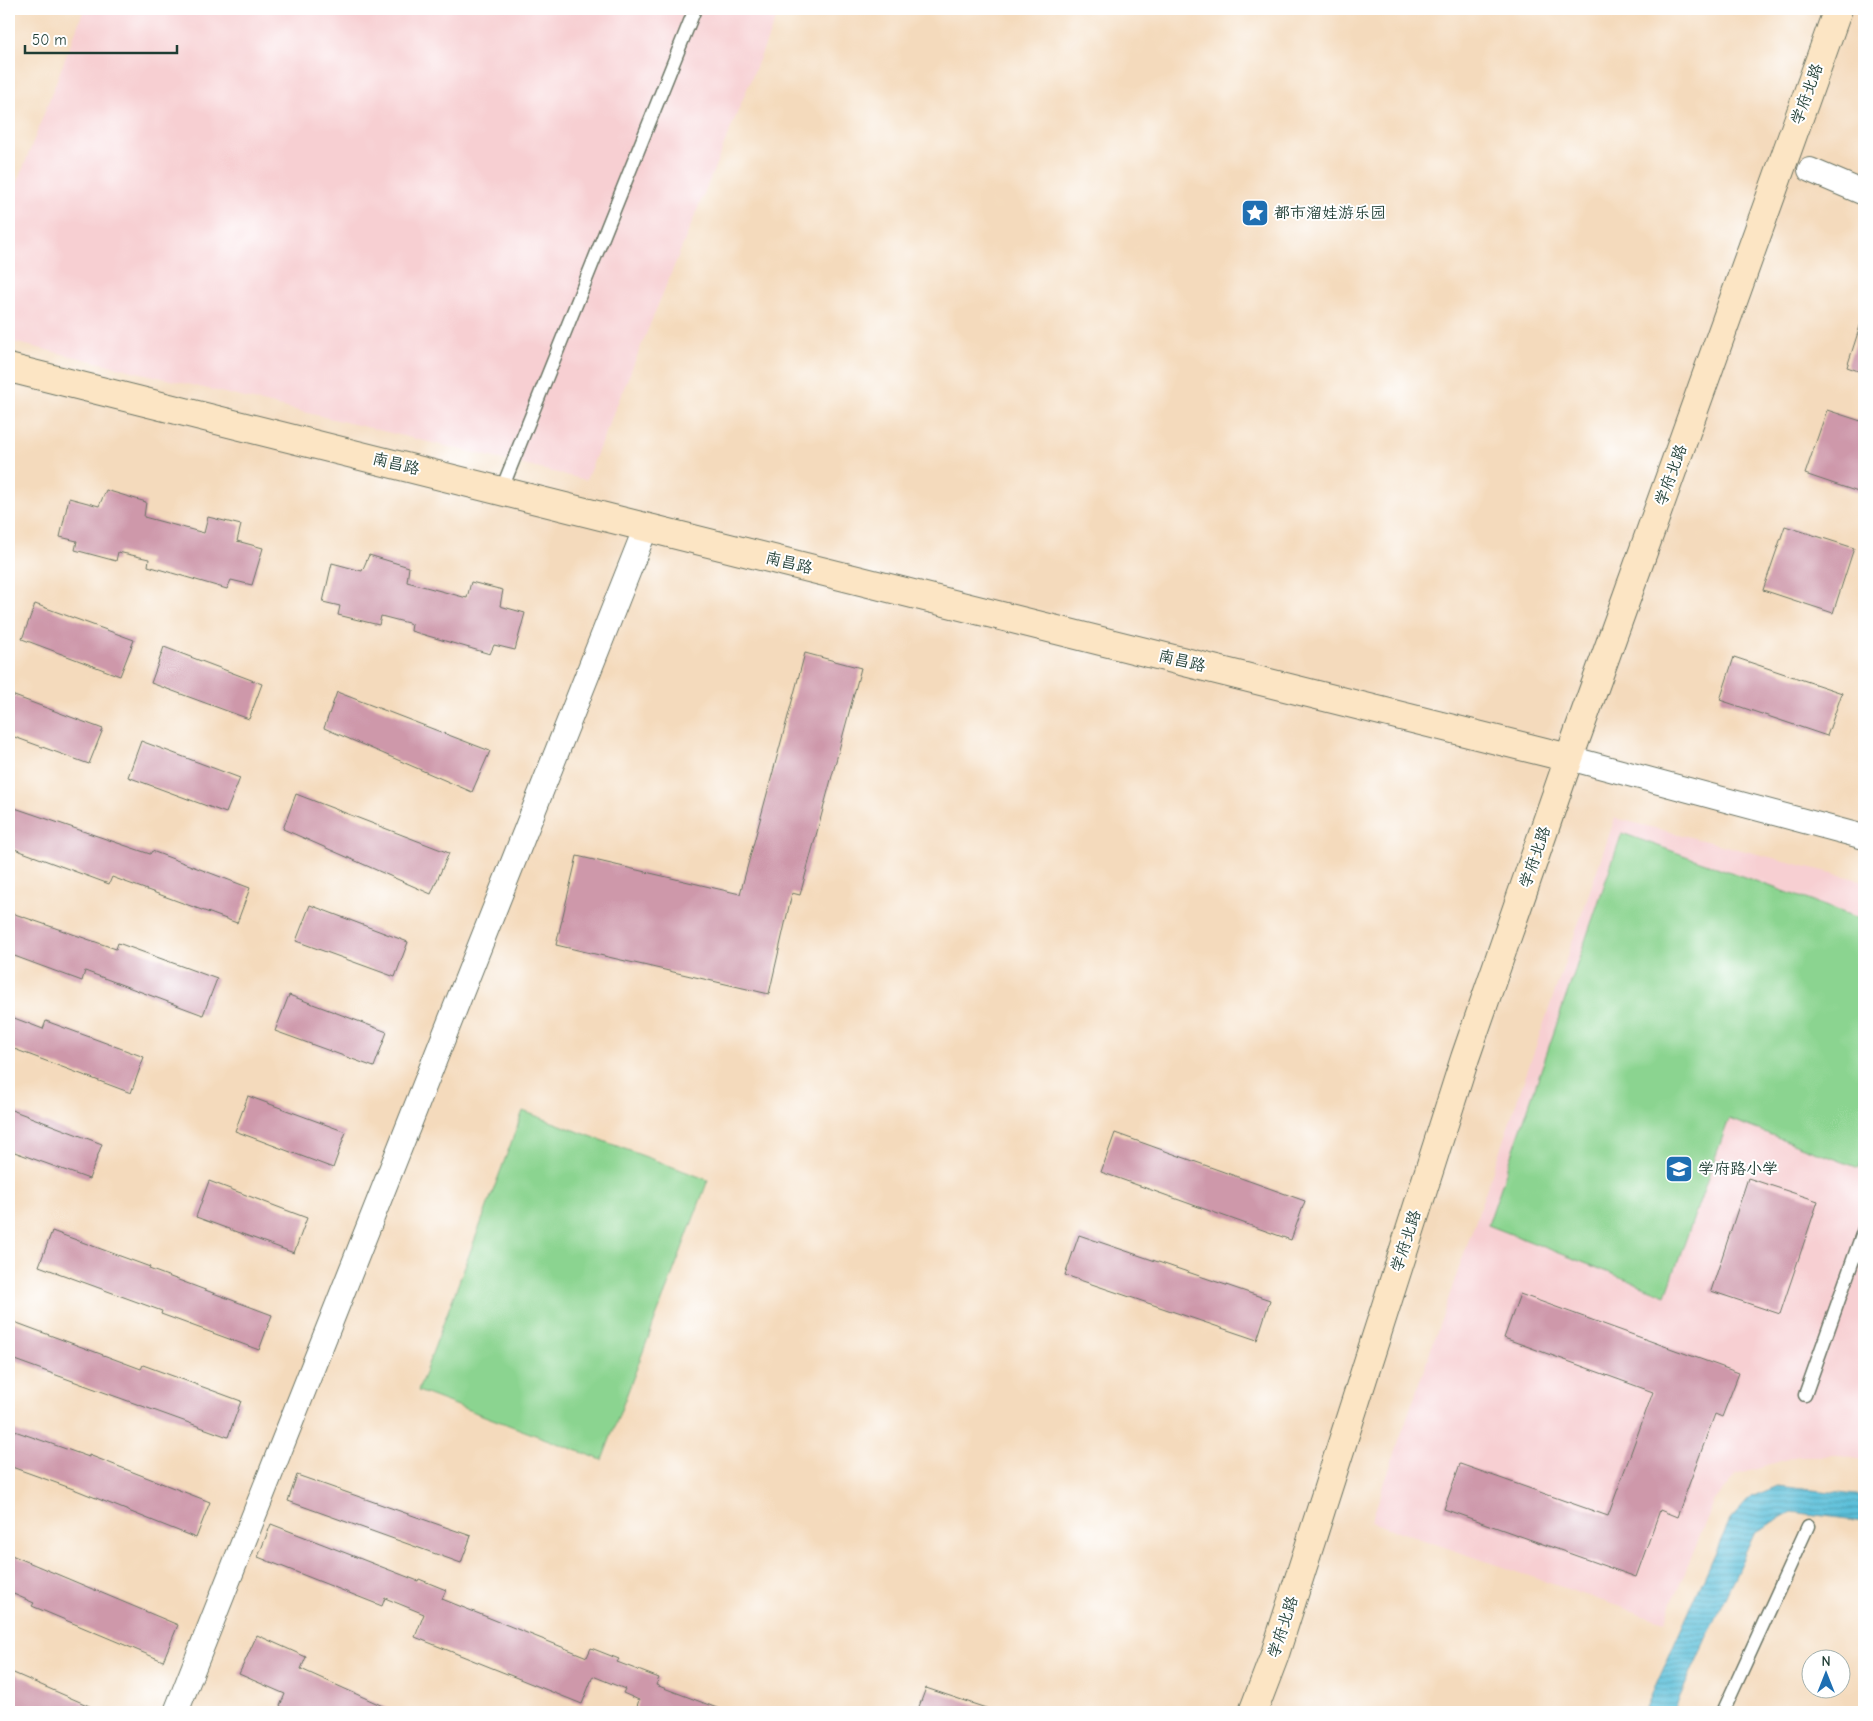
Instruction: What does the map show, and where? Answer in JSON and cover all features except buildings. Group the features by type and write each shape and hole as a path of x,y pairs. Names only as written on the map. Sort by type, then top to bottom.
{"street":[{"name":"学府北路","path":"1253,1712 1274,1657 1464,1058 1569,758 1838,9"},
{"path":"1810,170 1864,193"},
{"name":"南昌路","path":"9,368 1569,758"},
{"path":"176,1712 646,527"},
{"path":"1569,758 1864,838"}],"lane":[{"path":"501,491 695,9"},
{"path":"1805,1395 1864,1229"},
{"path":"1723,1712 1808,1526"}],"shaded area":[{"path":"84,9 780,9 586,480 9,341 9,205"},
{"name":"学府路小学","path":"1615,818 1864,881 1864,1460 1840,1456 1798,1456 1736,1474 1714,1502 1664,1622 1371,1522"}],"green space":[{"path":"1622,833 1864,920 1864,1154 1859,1168 1729,1119 1666,1295 1488,1225"},
{"path":"523,1111 708,1180 602,1460 418,1391"}],"water":[{"path":"1778,1486 1864,1496 1864,1521 1792,1512 1755,1532 1673,1712 1644,1712 1730,1520 1751,1497"}],"place":[{"name":"都市溜娃游乐园","path":"1255,213"},
{"name":"学府路小学","path":"1679,1169"}]}
